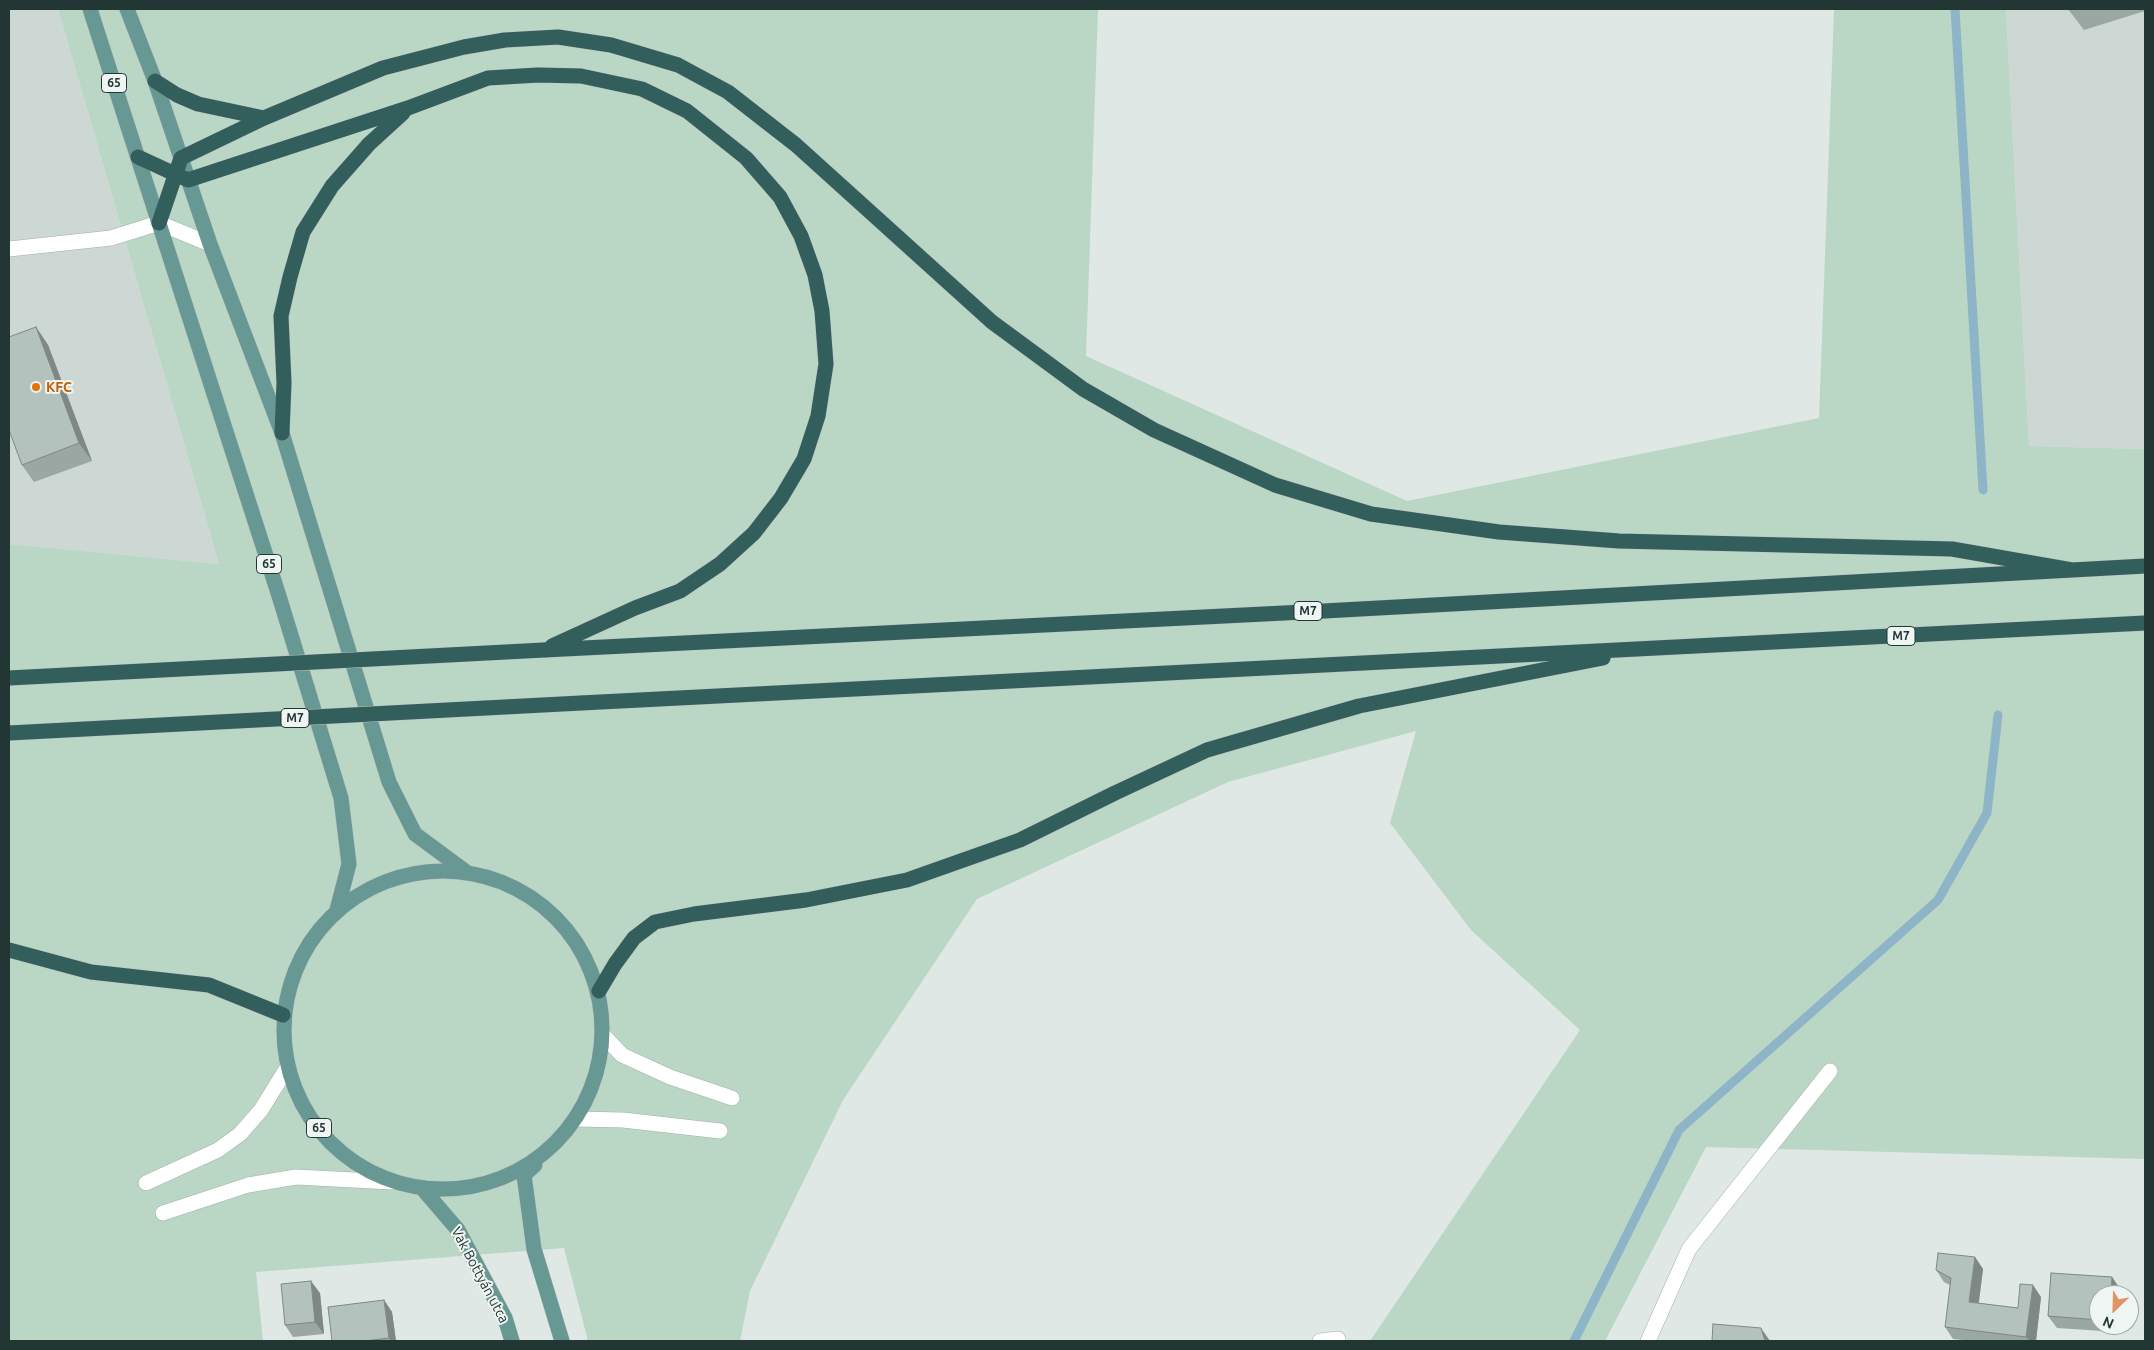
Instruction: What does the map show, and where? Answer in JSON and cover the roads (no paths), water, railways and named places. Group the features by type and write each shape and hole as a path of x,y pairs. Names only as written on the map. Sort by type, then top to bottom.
{"highway":[{"path":"181,158 264,118 383,68 464,47 505,40 558,38 611,44 678,65 728,92 796,145 992,322 1083,389 1154,430 1275,485 1371,514 1499,532 1619,541 1952,549 2072,570"},
{"path":"138,157 182,177 408,108 488,78 538,75 581,76 642,89 687,111 746,158 780,197 801,236 814,275 822,311 826,364 818,416 804,459 781,498 748,539 720,564 680,591 635,608 544,650"},
{"path":"155,81 176,96 198,104 264,118"},
{"path":"282,433 284,383 281,316 290,277 304,232 332,186 369,144 408,108"},
{"path":"159,223 182,177"},
{"name":"M7","path":"9,678 1324,611 2145,566"},
{"name":"M7","path":"9,733 2145,624"},
{"path":"599,991 615,964 634,938 655,922 694,914 806,900 907,880 1020,840 1114,793 1207,750 1359,706 1656,648"},
{"path":"9,950 90,972 209,984 283,1015"}],"main road":[{"name":"65","path":"90,9 279,596 341,798 349,864 337,910"},
{"name":"65","path":"127,9 155,81 181,158 182,177 210,244 282,433 389,782 414,834 465,871"},
{"name":"65","path":"546,1153 509,1176 466,1188 422,1188 392,1182 345,1156 308,1117 287,1068 283,1015 292,975 310,940 337,910 359,893 384,880 420,872 438,870 465,871 511,885 551,911 581,947 599,991 604,1036 596,1079 576,1120 546,1153 524,1175 534,1249 562,1341"},
{"name":"Vak Bottyán utca","path":"422,1188 458,1230 506,1318 512,1341"}],"street":[{"path":"9,248 111,238 159,223 210,244"},
{"path":"604,1036 622,1055 670,1077 732,1098"},
{"path":"146,1183 218,1150 240,1134 261,1110 287,1068"},
{"path":"1648,1341 1689,1249 1830,1071"},
{"path":"576,1120 623,1120 720,1131"},
{"path":"163,1212 248,1185 296,1177 392,1182"},
{"path":"1320,1341 1338,1339"}],"waterway":[{"path":"1955,9 1983,490"},
{"path":"1574,1341 1679,1130 1938,900 1987,813 1998,715"}],"place":[{"name":"KFC","path":"36,387"}]}
